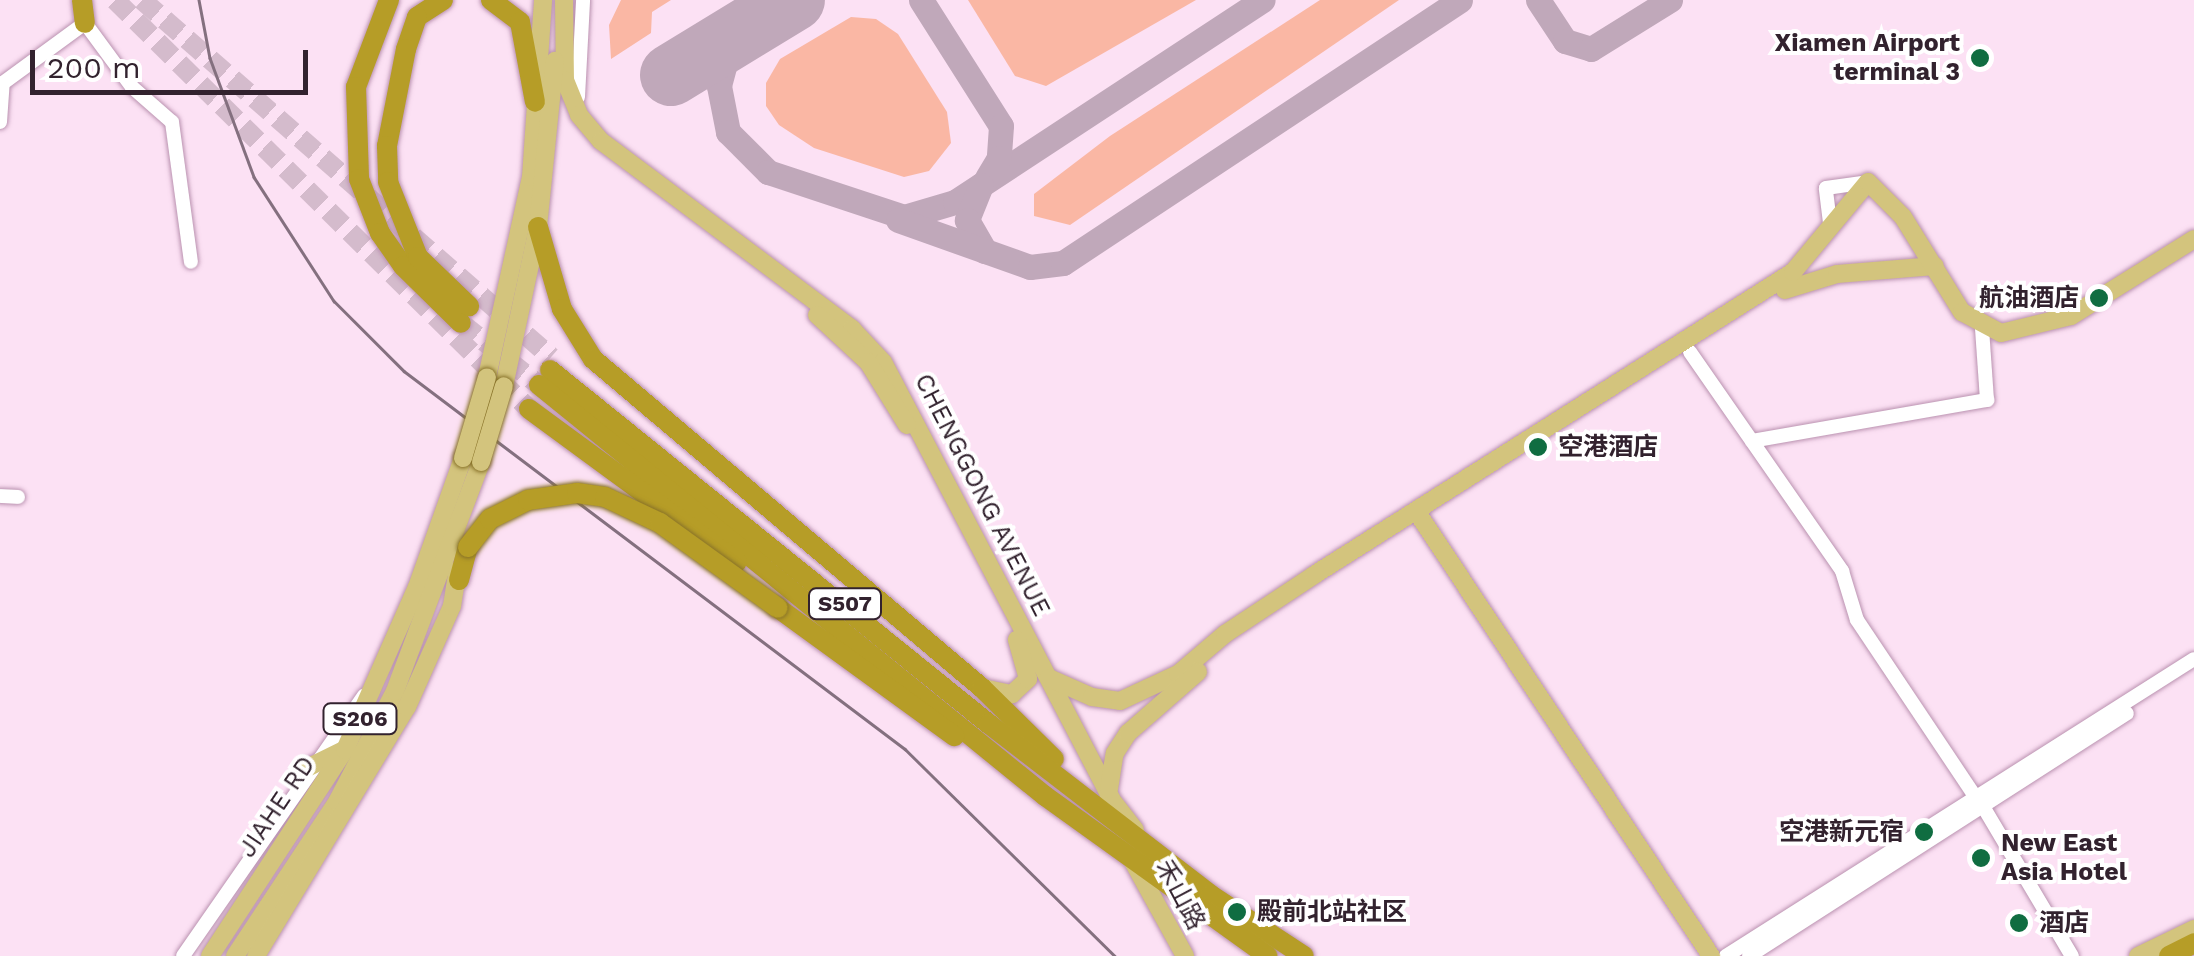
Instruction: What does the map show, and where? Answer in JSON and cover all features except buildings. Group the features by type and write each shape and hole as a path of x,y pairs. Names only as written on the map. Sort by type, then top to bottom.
{"highway":[{"path":"82,0 85,23"},
{"path":"389,0 356,88 359,179 395,255 465,315 418,257 388,182 387,146 406,49 417,18 443,0"},
{"path":"491,0 520,22 535,102"},
{"name":"CHENGGONG AVENUE","path":"538,228 562,310 593,359 982,688 1140,836 1210,894 1304,956"},
{"name":"CHENGGONG AVENUE","path":"1108,805 547,371 1045,796 1268,956"},
{"name":"S507","path":"529,409 994,752"},
{"path":"459,580 461,544 490,519 528,500 577,493 605,497 660,523 859,672 1045,796"},
{"path":"2169,956 2194,943"}],"main road":[{"path":"498,373 531,177 543,0"},
{"path":"472,460 538,228 562,3"},
{"name":"CHENGGONG AVENUE","path":"562,3 565,80 578,115 601,141 852,329 906,397 1082,742 1108,805"},
{"name":"CHENGGONG AVENUE","path":"631,179 800,300 868,362 901,412 1023,653 1028,679 1021,688 999,697 982,688"},
{"path":"1108,805 1107,778 1128,733 1230,641 1794,272 1830,223 1868,182 1885,193 1962,312 1982,328 2001,333 2071,316 2194,240"},
{"path":"1049,678 1092,698 1120,701 1146,694 1225,634 1800,281 1894,265 1934,266"},
{"name":"JIAHE RD","path":"235,956 337,802 378,725 461,544 472,460"},
{"name":"JIAHE RD","path":"210,956 345,750 472,460"},
{"path":"1420,516 1710,956"},
{"path":"256,956 404,714 459,580"},
{"path":"378,725 404,714"},
{"path":"309,767 345,750"},
{"name":"禾山路","path":"1131,857 1184,956"},
{"path":"2138,956 2194,929"}],"street":[{"path":"583,0 574,88 587,117 792,283"},
{"path":"0,122 4,83 85,23 132,86 172,122 191,262"},
{"path":"1752,441 1986,400 1982,328"},
{"path":"1690,352 1842,571 1857,620 1981,803 2072,956"},
{"path":"0,496 18,497"},
{"path":"1749,956 2194,659"},
{"path":"1726,956 2194,669"},
{"path":"183,956 309,767 380,676"}],"shaded area":[{"path":"621,0 671,0 652,12 651,33 611,59 609,25"},
{"path":"968,0 1196,0 1046,86 1015,76"},
{"path":"1320,0 1399,0 1070,225 1034,216 1034,194 1110,136"},
{"path":"851,17 876,19 898,34 947,112 951,143 929,171 904,177 814,148 779,125 766,106 766,83 780,59"}],"taxiway":[{"path":"794,0 728,52 719,86 728,132 768,172 904,217 955,202 1263,0"},
{"path":"921,0 1001,126 999,158 987,178"},
{"path":"898,220 1030,267 1063,263 1460,0"},
{"path":"1538,0 1565,41 1591,49 1670,0"},
{"path":"981,185 967,220 985,251"}],"runway":[{"path":"671,75 794,0"}],"tunnel":[{"path":"115,0 529,409"},
{"path":"142,0 551,357"},
{"path":"461,323 539,385"}],"railway":[{"path":"199,0 210,58 254,177 334,301 404,371 905,749 1115,956"}],"place":[{"name":"Xiamen Airport terminal 3","path":"1980,58"},
{"name":"航油酒店","path":"2099,298"},
{"name":"空港酒店","path":"1538,447"},
{"name":"空港新元宿","path":"1924,832"},
{"name":"New East Asia Hotel","path":"1981,858"},
{"name":"殿前北站社区","path":"1237,912"},
{"name":"酒店","path":"2019,923"}]}
